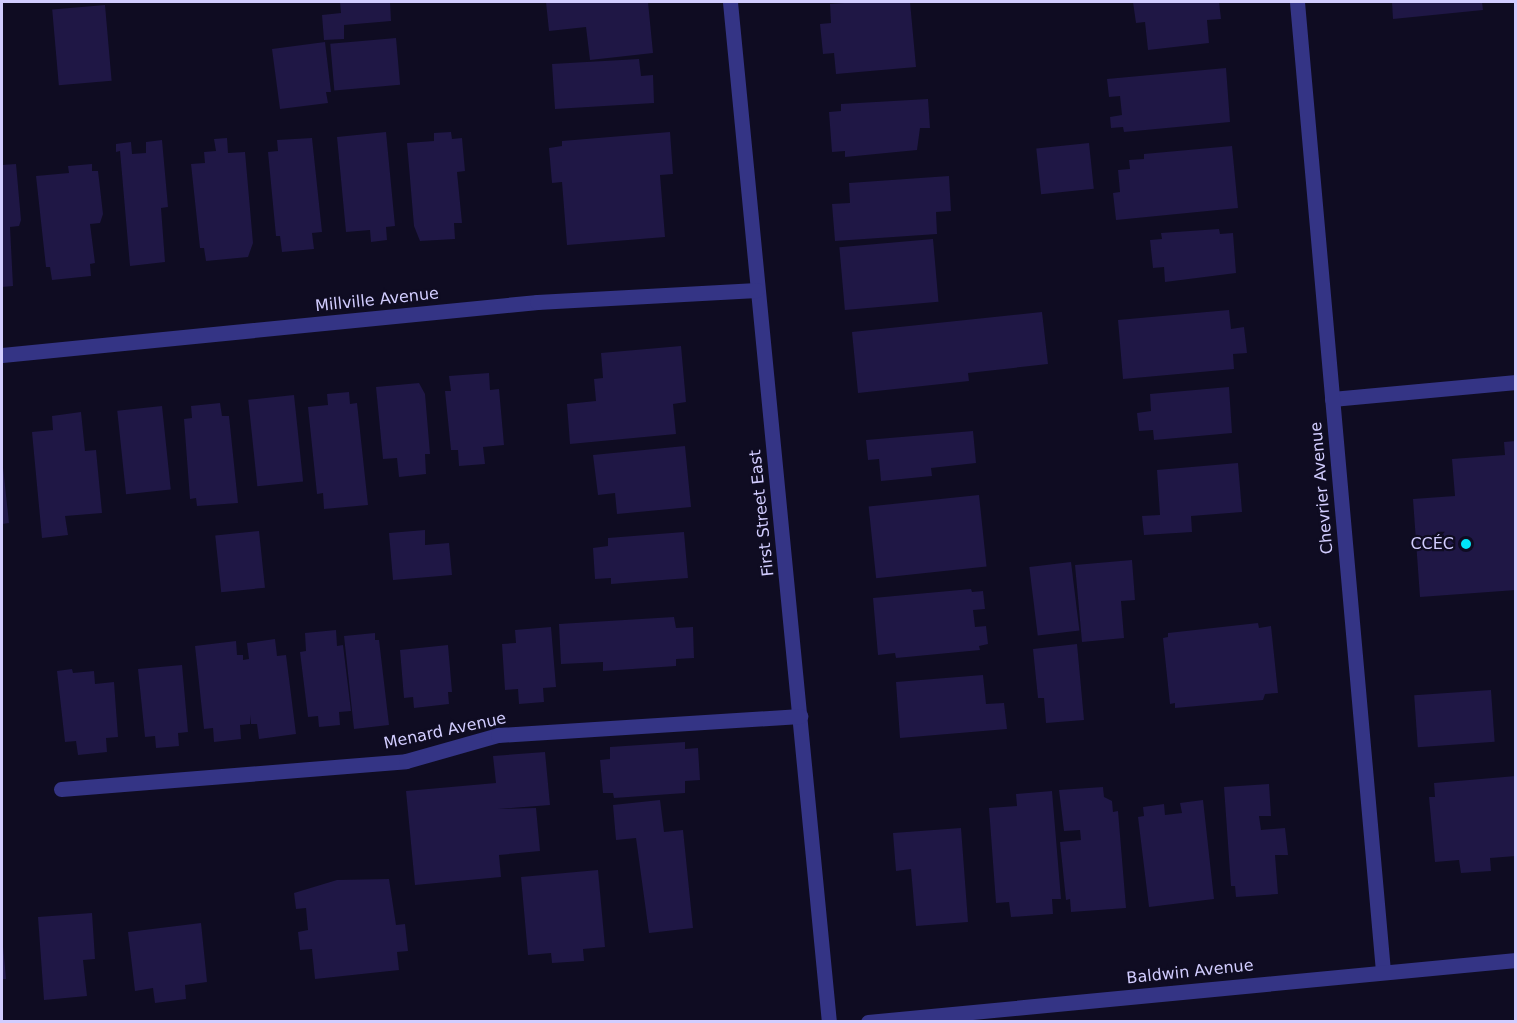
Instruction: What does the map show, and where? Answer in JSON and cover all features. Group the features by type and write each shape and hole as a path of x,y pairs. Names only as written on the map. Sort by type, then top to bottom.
{"street":[{"name":"First Street East","path":"730,2 829,1022"},
{"name":"Chevrier Avenue","path":"1297,2 1383,971"},
{"name":"Millville Avenue","path":"2,355 537,302 758,290"},
{"path":"1332,399 1515,382"},
{"name":"Menard Avenue","path":"61,789 406,761 498,735 800,716"},
{"name":"Baldwin Avenue","path":"868,1022 1515,960"}],"building":[{"path":"340,2 390,2 391,21 344,25 344,39 324,40 322,15 341,13"},
{"path":"546,2 648,2 653,53 590,60 586,27 549,31"},
{"path":"910,2 916,67 836,74 834,53 823,54 820,24 831,23 830,4"},
{"path":"1133,2 1219,2 1221,19 1207,20 1209,43 1148,50 1145,22 1136,23"},
{"path":"1392,2 1482,2 1483,10 1393,19"},
{"path":"105,5 112,81 59,85 52,10"},
{"path":"396,38 400,85 334,91 330,44"},
{"path":"325,42 331,92 326,92 328,103 280,109 272,49"},
{"path":"639,59 641,76 653,75 654,103 555,109 552,64"},
{"path":"1226,68 1230,122 1124,132 1123,127 1111,128 1110,117 1122,115 1120,96 1109,97 1107,79"},
{"path":"928,99 930,128 920,128 917,150 845,157 845,151 832,152 829,112 841,111 841,104"},
{"path":"386,132 395,226 386,227 387,240 371,242 370,230 346,232 337,137"},
{"path":"451,132 452,139 462,138 465,171 457,172 462,223 454,223 455,239 420,241 414,226 407,143 434,141 434,133"},
{"path":"670,132 673,174 660,175 665,237 567,245 562,182 552,183 549,148 562,146 562,141"},
{"path":"227,138 228,153 245,152 253,243 248,257 206,261 204,248 200,248 191,164 205,163 204,152 216,151 214,139"},
{"path":"312,138 322,232 312,233 314,249 282,252 280,236 276,236 268,152 278,151 277,140"},
{"path":"162,140 168,207 161,208 165,262 130,266 120,151 116,152 116,144 131,142 132,154 146,153 146,142"},
{"path":"1089,143 1094,189 1041,194 1036,149"},
{"path":"1232,146 1238,208 1116,220 1113,193 1120,192 1118,170 1130,169 1129,160 1144,159 1144,154"},
{"path":"16,164 21,220 19,226 10,227 13,286 2,287 2,165"},
{"path":"92,164 92,171 98,171 103,214 100,223 90,224 95,263 90,264 91,276 52,280 50,267 46,267 36,176 69,173 68,166"},
{"path":"949,176 951,211 936,212 937,234 835,241 832,204 850,203 849,183"},
{"path":"1219,229 1220,234 1233,233 1236,273 1165,282 1164,267 1153,268 1150,240 1162,239 1161,233"},
{"path":"933,239 938,302 845,310 839,247"},
{"path":"1229,310 1231,329 1244,327 1247,353 1233,354 1234,369 1123,379 1118,320"},
{"path":"1042,312 1048,364 968,373 969,381 858,393 852,332"},
{"path":"681,346 686,402 673,404 676,434 570,444 567,404 596,401 594,379 603,378 601,353"},
{"path":"489,373 490,390 499,389 504,445 483,447 485,464 459,466 458,450 451,450 445,391 451,391 449,376"},
{"path":"419,383 425,394 430,454 425,454 426,474 399,477 397,458 383,459 376,387"},
{"path":"1229,387 1232,433 1154,440 1153,430 1139,431 1137,413 1151,411 1150,394"},
{"path":"349,392 350,404 357,403 368,505 324,509 323,493 317,494 308,407 328,405 327,394"},
{"path":"294,395 303,482 257,486 248,400"},
{"path":"220,403 222,416 229,416 238,503 197,506 196,498 190,499 184,419 192,418 191,406"},
{"path":"162,406 171,490 126,494 117,411"},
{"path":"81,412 85,451 96,450 102,513 65,516 68,535 42,538 32,432 53,430 52,416"},
{"path":"973,431 976,463 931,468 932,476 881,481 879,459 868,460 866,440"},
{"name":"CCÉC","path":"1516,441 1516,590 1420,597 1413,499 1455,496 1452,459 1505,455 1504,442"},
{"path":"685,446 691,507 617,514 615,493 598,495 593,455"},
{"path":"2,458 9,523 2,524"},
{"path":"1238,463 1242,512 1191,516 1192,532 1144,535 1142,516 1160,515 1157,470"},
{"path":"979,495 987,567 876,578 869,507"},
{"path":"425,530 425,545 449,543 452,575 393,580 389,533"},
{"path":"259,531 265,588 221,592 215,536"},
{"path":"684,532 688,578 611,584 611,578 595,579 593,548 608,546 608,538"},
{"path":"1132,560 1135,600 1121,601 1124,638 1082,642 1075,565"},
{"path":"1071,562 1079,630 1038,636 1029,567"},
{"path":"971,589 972,592 983,591 985,609 973,610 975,627 986,626 988,644 979,646 980,650 896,658 895,653 878,655 873,598"},
{"path":"674,617 676,628 693,627 694,658 676,659 676,666 603,671 603,662 561,664 559,624"},
{"path":"1258,623 1259,628 1271,626 1278,693 1265,694 1263,700 1175,708 1175,703 1170,704 1163,638 1168,637 1168,633"},
{"path":"551,627 556,687 543,688 544,702 519,704 518,689 505,690 502,644 516,643 515,630"},
{"path":"336,630 337,646 343,645 351,711 339,712 340,725 319,727 318,716 308,717 300,652 306,651 305,633"},
{"path":"375,633 375,640 379,640 389,725 354,729 344,636"},
{"path":"275,639 277,656 286,655 296,734 259,739 257,724 251,724 250,715 250,724 240,725 241,739 214,742 213,728 204,729 195,646 236,641 237,655 243,655 243,660 249,659 247,643"},
{"path":"1077,644 1084,720 1046,723 1044,698 1038,698 1033,649"},
{"path":"448,645 452,692 448,692 449,704 414,708 413,697 404,698 400,650"},
{"path":"182,665 188,732 178,733 179,746 156,748 155,736 145,737 138,669"},
{"path":"72,669 73,673 94,671 95,684 114,682 118,737 106,738 107,752 78,755 76,741 65,742 57,671"},
{"path":"983,675 986,704 1004,703 1007,729 900,738 896,682"},
{"path":"1491,690 1495,742 1418,747 1414,695"},
{"path":"685,742 685,749 698,748 700,780 685,781 685,793 614,798 613,793 603,793 600,760 610,759 610,747"},
{"path":"545,752 550,805 498,809 536,808 540,851 499,855 501,877 415,885 406,791 496,783 493,756"},
{"path":"1516,776 1516,856 1490,858 1491,871 1461,873 1459,860 1435,862 1429,797 1435,797 1434,783"},
{"path":"1269,784 1271,816 1259,816 1261,830 1285,828 1288,855 1275,855 1278,894 1236,897 1235,886 1231,886 1224,787"},
{"path":"1103,787 1104,797 1112,801 1113,812 1118,811 1126,908 1071,912 1070,899 1066,900 1060,842 1081,840 1080,830 1064,831 1059,790"},
{"path":"1052,791 1061,899 1052,899 1053,914 1011,917 1009,902 996,903 989,808 1017,806 1016,794"},
{"path":"660,800 664,832 683,830 693,928 649,933 636,838 616,840 613,805"},
{"path":"1203,800 1214,899 1149,907 1138,817 1144,816 1143,807 1164,804 1165,815 1182,813 1180,803"},
{"path":"961,828 968,922 916,926 911,869 896,871 893,833"},
{"path":"598,870 605,947 583,949 584,961 552,963 551,953 528,955 521,877"},
{"path":"389,879 396,925 405,924 408,951 397,952 399,970 315,979 312,949 300,950 298,932 308,930 306,908 296,909 294,893 337,880"},
{"path":"92,913 95,959 83,960 87,996 44,1000 38,917"},
{"path":"201,923 207,982 185,985 186,999 155,1003 153,988 135,991 128,932"},
{"path":"2,935 6,979 2,979"}],"place":[{"name":"CCÉC","path":"1466,544"}]}
